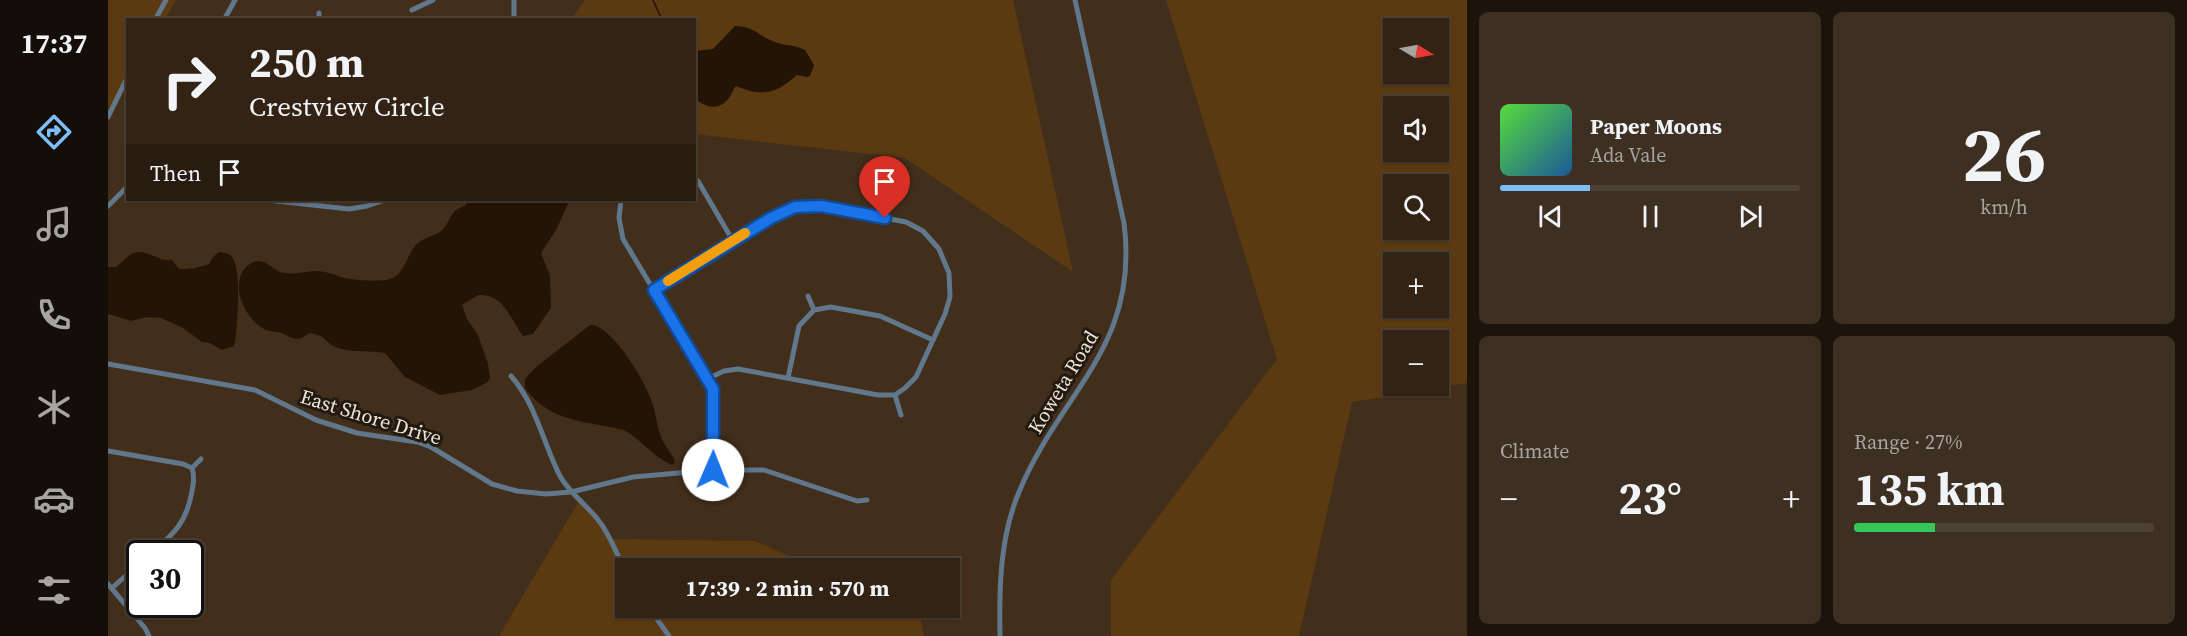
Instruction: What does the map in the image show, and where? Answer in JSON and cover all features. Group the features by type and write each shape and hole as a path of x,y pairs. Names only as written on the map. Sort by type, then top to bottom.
{"street":[{"path":"156,18 166,0"},
{"path":"225,18 235,0"},
{"path":"412,10 433,0"},
{"path":"514,0 514,18"},
{"name":"Koweta Road","path":"1000,636 1002,567 1008,526 1018,493 1038,453 1094,368 1107,343 1126,279 1124,223 1076,0"},
{"path":"108,117 126,80"},
{"path":"698,181 733,241"},
{"path":"108,206 126,188"},
{"path":"276,201 349,209 382,201"},
{"path":"621,201 619,218 623,239 713,389 713,470"},
{"path":"654,290 771,218 795,207 821,206 906,222 923,231 939,249 949,273 950,297 945,314 916,377 895,394 878,395 738,369 724,371 707,379"},
{"path":"808,296 814,310"},
{"path":"788,378 800,326 814,310 831,307 880,316 933,340"},
{"name":"East Shore Drive","path":"108,364 255,390 316,420 357,433 417,442 431,447 492,484 517,491 546,494 571,492 633,477 713,470 764,470 857,501 867,500"},
{"path":"512,376 531,404 551,458 571,492 601,523 620,558"},
{"path":"895,394 901,415"},
{"path":"108,451 183,464 192,468"},
{"path":"192,468 201,459"},
{"path":"166,540 186,516 194,481 192,468"},
{"path":"126,574 110,586 149,636"},
{"path":"656,618 669,636"}],"shaded area":[{"path":"108,0 176,0 166,18 126,18 126,88 108,121"},
{"path":"585,0 1013,0 1073,272 905,158 696,134 696,18 572,18"},
{"path":"1166,0 1467,0 1467,383 1449,386 1449,330 1383,330 1383,396 1388,396 1352,402 1299,636 1111,636 1111,580 1277,359"},
{"path":"735,26 742,27 753,30 772,41 805,50 814,65 810,76 797,75 782,86 768,92 754,92 736,86 725,102 712,107 696,100 696,51 713,49"},
{"path":"468,201 570,201 556,230 541,253 550,276 551,308 533,334 523,336 505,308 494,298 478,295 462,305 467,319 478,335 488,364 490,378 488,382 472,390 440,395 405,377 385,353 338,348 315,334 309,333 302,338 295,339 279,332 268,331 257,324 245,310 239,292 239,283 241,274 252,263 264,262 283,273 319,271 351,279 390,279 403,268 417,244 441,231 454,212 465,206"},
{"path":"138,252 164,260 172,260 179,269 209,264 219,252 231,256 235,263 238,283 234,346 222,350 210,343 202,342 183,328 161,318 146,317 131,321 108,314 108,267 116,267 131,254"},
{"path":"590,325 599,327 608,334 636,369 649,393 662,439 674,459 675,462 672,465 624,430 570,419 558,414 546,408 525,388 525,379 536,367"},
{"path":"579,501 592,510 608,539 755,541 793,558 615,558 615,618 921,618 924,636 499,636"}],"waterway":[{"path":"653,0 661,18"}],"slow traffic":[{"path":"668,281 745,233"}],"route":[{"path":"713,470 713,389 654,290 771,218 795,207 821,206 885,218"}]}
